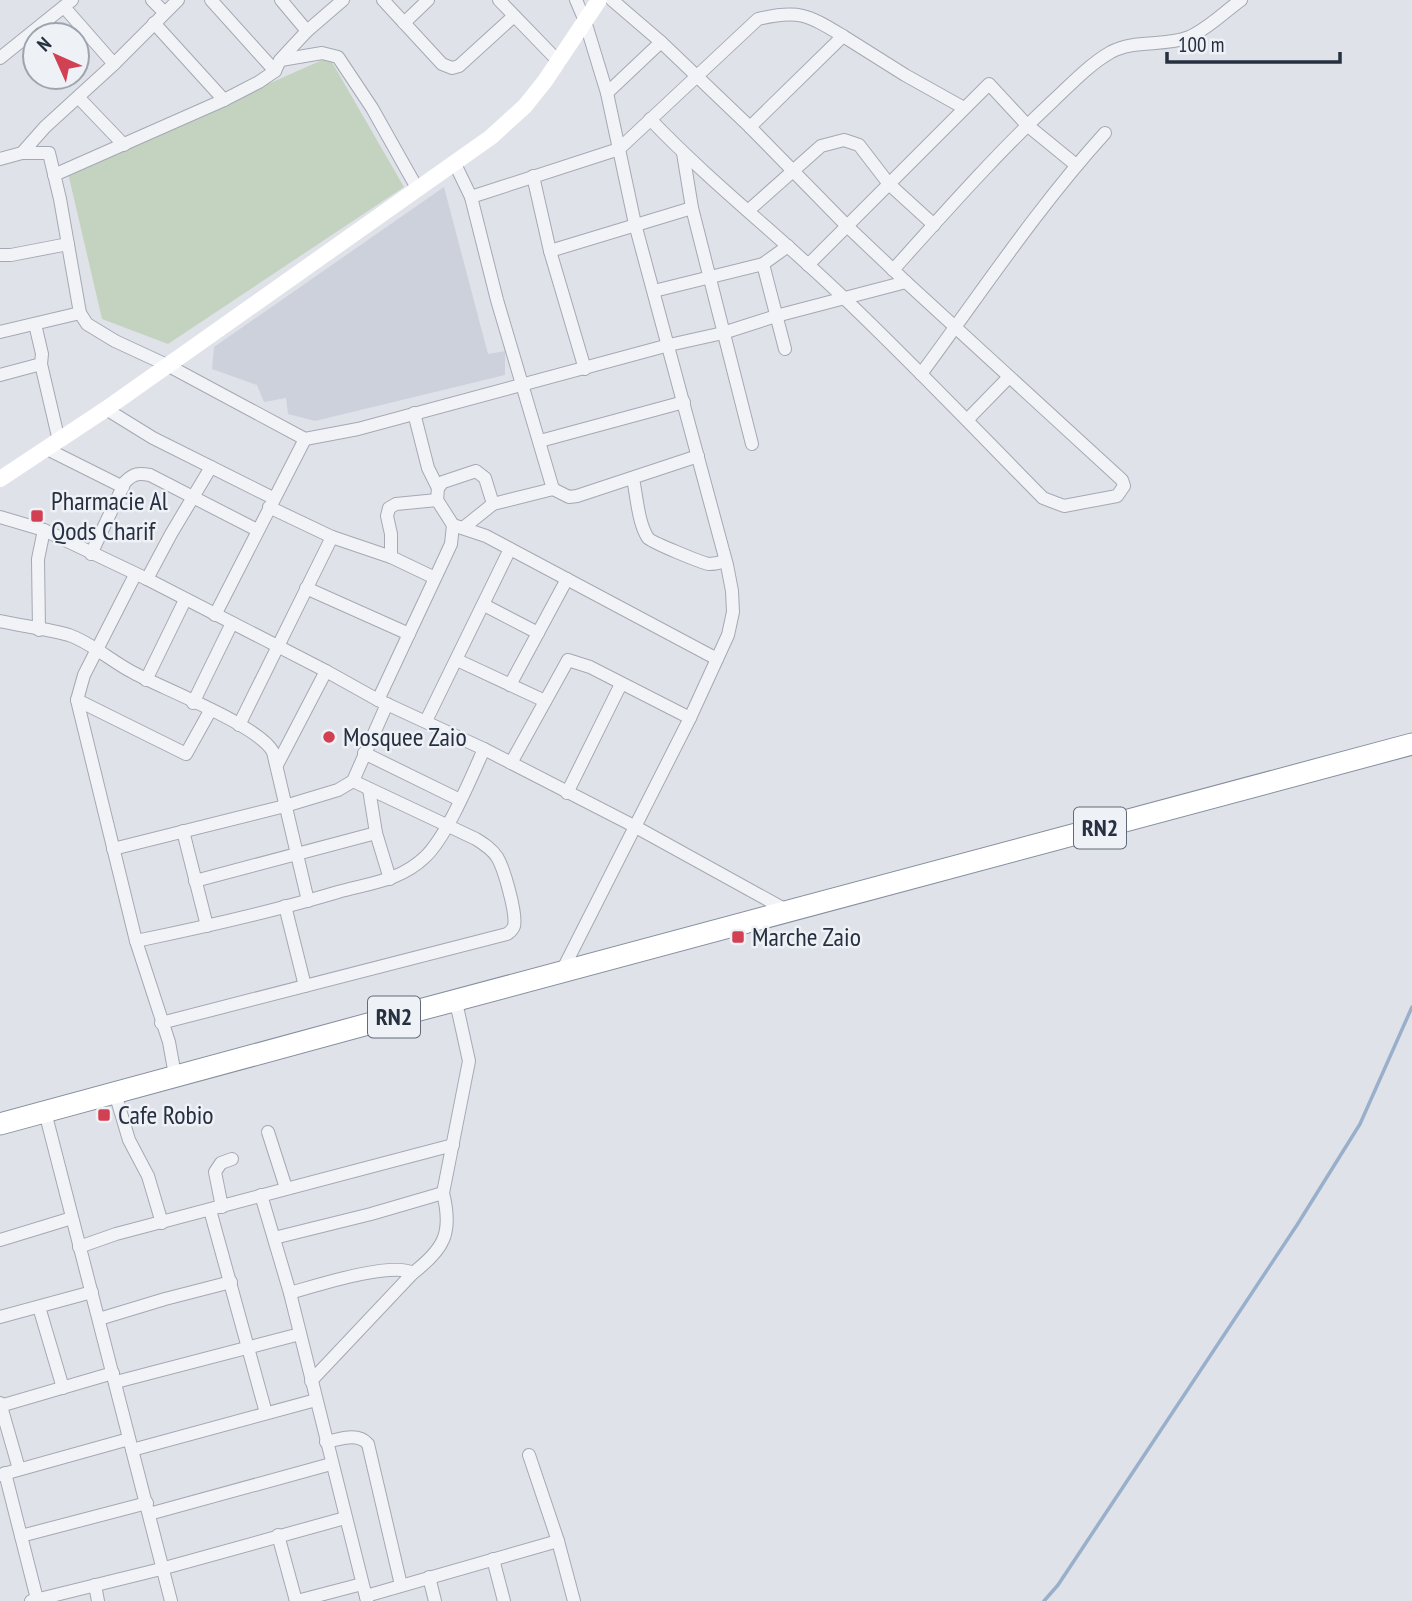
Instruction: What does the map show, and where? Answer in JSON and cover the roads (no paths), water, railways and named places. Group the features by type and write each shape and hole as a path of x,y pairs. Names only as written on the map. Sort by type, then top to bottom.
{"highway":[{"name":"RN2","path":"0,1124 1412,744"}],"street":[{"path":"152,0 164,12"},
{"path":"22,153 45,127 178,0"},
{"path":"211,0 278,65"},
{"path":"281,0 307,31"},
{"path":"54,175 224,100 278,65 307,31 343,0"},
{"path":"383,0 442,64 452,68 459,66 514,16"},
{"path":"404,23 428,0"},
{"path":"499,0 559,62"},
{"path":"562,971 690,718 728,635 733,612 732,591 725,561 635,223 607,93 576,0"},
{"path":"0,479 106,410 491,137 525,106 559,62 599,0"},
{"path":"612,0 697,76 893,270 1122,480 1122,492 1117,496 1064,506 1043,498 844,298 683,153 650,119"},
{"path":"893,270 1027,125 1085,71 1113,51 1133,45 1163,44 1189,37 1241,0"},
{"path":"0,58 68,3 114,64"},
{"path":"471,197 619,149 758,19 788,13 804,14 964,108"},
{"path":"154,23 224,100"},
{"path":"750,127 844,36"},
{"path":"607,93 661,42"},
{"path":"278,65 322,53 338,57 372,108 417,188"},
{"path":"807,265 989,84 1027,125 1076,165"},
{"path":"78,97 124,145"},
{"path":"45,127 80,313 87,324 305,439 358,429 906,282"},
{"path":"921,374 994,271 1076,165 1105,133"},
{"path":"749,210 821,146 844,140 859,145 889,184 934,225"},
{"path":"0,159 22,153 49,153"},
{"path":"683,153 692,208 752,444"},
{"path":"454,164 471,197 497,300 553,489"},
{"path":"533,176 550,251 585,369"},
{"path":"550,251 635,223 692,208"},
{"path":"0,255 68,244"},
{"path":"654,291 763,264 788,246"},
{"path":"763,264 785,349"},
{"path":"0,331 80,313"},
{"path":"35,324 42,354 41,364 53,445"},
{"path":"0,375 41,364"},
{"path":"967,420 1009,377"},
{"path":"540,441 684,402"},
{"path":"106,410 332,537 391,557 435,578"},
{"path":"414,413 428,468 438,494 458,526 510,549 717,659"},
{"path":"215,615 305,439"},
{"path":"53,445 123,487"},
{"path":"113,849 285,806 338,790 353,781 409,634 458,526 493,504 553,489 569,497 577,496 698,456"},
{"path":"175,1075 169,1042 136,941 77,700 84,675 97,651 211,467"},
{"path":"438,494 443,482 476,471 485,478 493,504"},
{"path":"91,554 123,487 131,476 139,473 150,475 257,530"},
{"path":"633,479 644,529 653,544 681,552 704,563 725,561"},
{"path":"391,557 391,534 387,516 389,508 438,494"},
{"path":"0,517 44,530 141,577 383,702 484,749 635,826 788,911"},
{"path":"39,631 38,559 44,530"},
{"path":"239,725 332,537"},
{"path":"426,721 510,549"},
{"path":"510,685 567,579"},
{"path":"306,588 409,634"},
{"path":"146,680 185,600"},
{"path":"484,605 538,632"},
{"path":"0,621 81,640 146,680 239,725 269,745 308,901"},
{"path":"193,703 232,623"},
{"path":"457,660 545,701"},
{"path":"511,764 568,660 590,667 690,718"},
{"path":"276,765 326,671"},
{"path":"567,793 621,684"},
{"path":"77,700 186,754 210,711"},
{"path":"136,941 308,901 390,879 410,870 434,848 484,749"},
{"path":"364,753 460,800"},
{"path":"161,1023 510,932 514,922 510,900 496,856 476,839 353,781"},
{"path":"369,789 376,833 390,879"},
{"path":"183,831 207,926"},
{"path":"195,881 296,852 376,833"},
{"path":"285,906 305,986"},
{"path":"311,1381 412,1273 430,1260 443,1241 448,1215 443,1194 469,1061 458,1010 451,1002"},
{"path":"116,1093 129,1140 148,1177 162,1223"},
{"path":"45,1112 171,1601"},
{"path":"268,1132 286,1188"},
{"path":"79,1247 116,1234 453,1144"},
{"path":"232,1160 221,1163 215,1172 216,1209 231,1282 266,1413"},
{"path":"274,1238 443,1194"},
{"path":"261,1195 290,1293 365,1594"},
{"path":"0,1240 72,1218"},
{"path":"290,1293 359,1275 398,1269 407,1269 412,1273"},
{"path":"99,1319 231,1282"},
{"path":"0,1317 92,1292"},
{"path":"38,1307 63,1388"},
{"path":"19,1469 0,1405 300,1334"},
{"path":"316,1400 3,1474 43,1599 345,1518"},
{"path":"326,1441 362,1437 368,1444 401,1585"},
{"path":"529,1455 558,1541 574,1601"},
{"path":"21,1536 331,1464"},
{"path":"278,1535 297,1601 365,1594 558,1541"},
{"path":"493,1559 504,1601"},
{"path":"429,1577 435,1601"},
{"path":"95,1585 98,1601"}],"waterway":[{"path":"1044,1601 1058,1585 1297,1225 1360,1124 1412,1007"}],"place":[{"name":"Pharmacie Al Qods Charif","path":"37,516"},
{"name":"Mosquee Zaio","path":"329,737"},
{"name":"Marche Zaio","path":"738,937"},
{"name":"Cafe Robio","path":"104,1115"}]}
